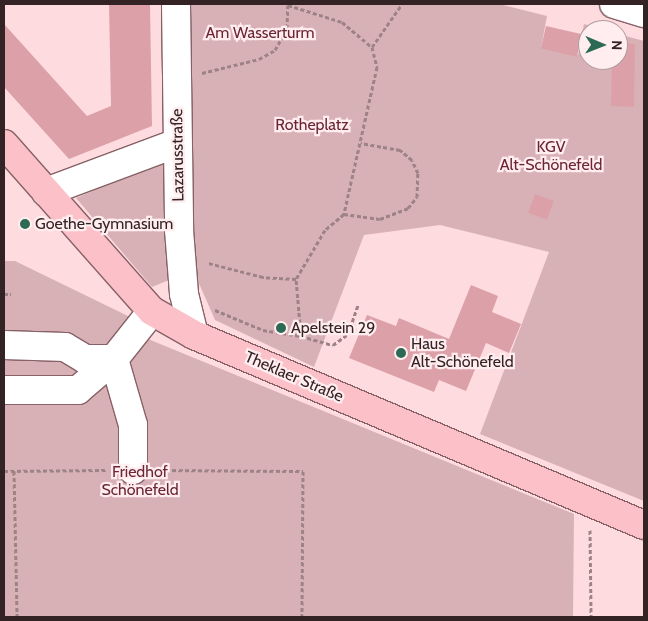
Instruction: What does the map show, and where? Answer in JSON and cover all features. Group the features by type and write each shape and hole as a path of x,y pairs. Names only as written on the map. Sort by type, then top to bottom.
{"main road":[{"name":"Theklaer Straße","path":"4,144 152,311 194,335 590,500 644,525"}],"street":[{"name":"Lazarusstraße","path":"176,4 177,143 181,256 187,309 194,335"},
{"path":"614,4 644,13"},
{"path":"46,192 177,143"},
{"path":"4,390 78,390 114,359 152,311"},
{"path":"4,345 65,347 85,359 114,359"},
{"path":"114,359 133,425 133,470"}],"path":[{"path":"177,79 259,59 275,50 288,28 288,4 342,22 372,46 376,67 361,143 344,214 325,230 296,279 301,336"},
{"path":"372,46 402,4"},
{"path":"344,214 380,219 408,208 418,197 418,173 412,160 400,150 361,143"},
{"path":"181,256 263,277 296,279"},
{"path":"4,294 11,294"},
{"path":"187,309 226,311 263,330 301,336 333,345 348,334 358,305"},
{"path":"4,471 303,471 302,617"},
{"path":"14,471 18,617"},
{"path":"590,500 590,617"}],"green space":[{"path":"186,4 499,4 547,16 541,48 578,55 578,70 628,70 628,37 644,41 644,501 480,434 549,252 440,225 364,235 314,367 215,320 194,272"},
{"path":"167,159 169,280 152,287 76,198"},
{"name":"Friedhof Schönefeld","path":"4,261 15,261 128,316 148,339 574,514 573,617 4,617"}],"building":[{"path":"109,4 150,4 152,126 69,159 4,87 4,24 87,116 111,106"},
{"path":"546,26 578,33 577,57 541,48"},
{"path":"628,44 635,44 634,107 611,106 612,70 628,70"},
{"path":"535,194 554,201 547,220 528,213"},
{"path":"471,285 498,296 492,312 521,324 509,353 486,343 466,391 439,380 434,392 349,358 367,315 396,326 399,318 449,339"}],"place":[{"name":"Goethe-Gymnasium","path":"25,224"},
{"name":"Apelstein 29","path":"281,328"},
{"name":"Haus Alt-Schönefeld","path":"401,353"}],"park label":[{"name":"Am Wasserturm","path":"260,33"},
{"name":"Rotheplatz","path":"312,125"},
{"name":"KGV Alt-Schönefeld","path":"551,156"}]}
